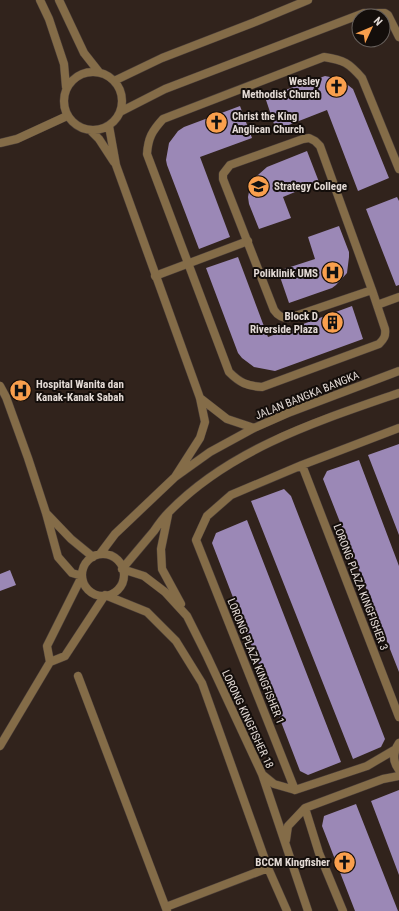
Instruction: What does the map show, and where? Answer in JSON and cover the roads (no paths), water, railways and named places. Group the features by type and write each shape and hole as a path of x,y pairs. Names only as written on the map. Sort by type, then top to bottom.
{"street":[{"path":"40,0 49,19 64,64 66,87"},
{"path":"59,0 84,53 99,72"},
{"path":"114,81 162,58 308,0"},
{"path":"120,112 165,89 364,13 385,13 388,15 399,37"},
{"path":"372,290 289,318 283,318 278,315 274,310 223,179 223,174 230,165 303,139 309,138 320,146 372,290 377,305 386,329 386,334 379,344 262,387 250,386 238,381 229,372 147,154 148,141 154,128 163,119 324,57 338,59 351,66 362,78 399,169"},
{"path":"99,72 107,75 114,81 122,96 122,104 116,120 101,130 91,131 82,129 73,124 67,116 63,106 63,96 66,87 73,79 81,74 99,72"},
{"path":"0,143 17,139 67,116"},
{"path":"109,126 116,165 200,398 205,422 200,438 175,477"},
{"path":"91,131 99,139 116,165"},
{"path":"155,276 248,242"},
{"path":"377,305 399,297"},
{"name":"JALAN BANGKA BANGKA","path":"96,556 115,534 175,477 210,452 254,428 288,413 399,371"},
{"path":"0,386 6,397 46,513 58,557 72,573 82,576"},
{"path":"122,569 168,512 221,469 249,452 293,432 399,393"},
{"path":"200,398 227,419 254,428"},
{"path":"302,465 399,428"},
{"name":"LORONG PLAZA KINGFISHER 1","path":"295,790 196,540 207,516 231,495 302,465"},
{"name":"LORONG PLAZA KINGFISHER 3","path":"302,465 399,717"},
{"path":"168,512 161,549 162,569 187,616"},
{"path":"46,513 71,539 96,556"},
{"path":"50,662 47,646 82,576 85,565 96,556 106,555 116,559 122,569 123,582 120,587 111,594 98,595 85,586 82,576"},
{"name":"LORONG KINGFISHER 18","path":"122,569 144,576 165,592 187,616 262,774 308,911"},
{"path":"0,746 50,662 65,656 106,595"},
{"path":"106,595 147,612 176,641 202,683 268,868 287,911"},
{"path":"78,676 166,909 268,868"},
{"path":"262,774 274,784 295,790 367,766 397,746"},
{"path":"397,746 394,761 399,770"},
{"path":"285,843 288,826 305,808 383,779 399,776"},
{"path":"305,808 319,852 343,911"}],"place":[{"name":"Wesley Methodist Church","path":"336,87"},
{"name":"Christ the King Anglican Church","path":"216,122"},
{"name":"Strategy College","path":"259,186"},
{"name":"Poliklinik UMS","path":"333,273"},
{"name":"Block D Riverside Plaza","path":"333,322"},
{"name":"Hospital Wanita dan Kanak-Kanak Sabah","path":"21,390"},
{"name":"BCCM Kingfisher","path":"345,862"}]}
